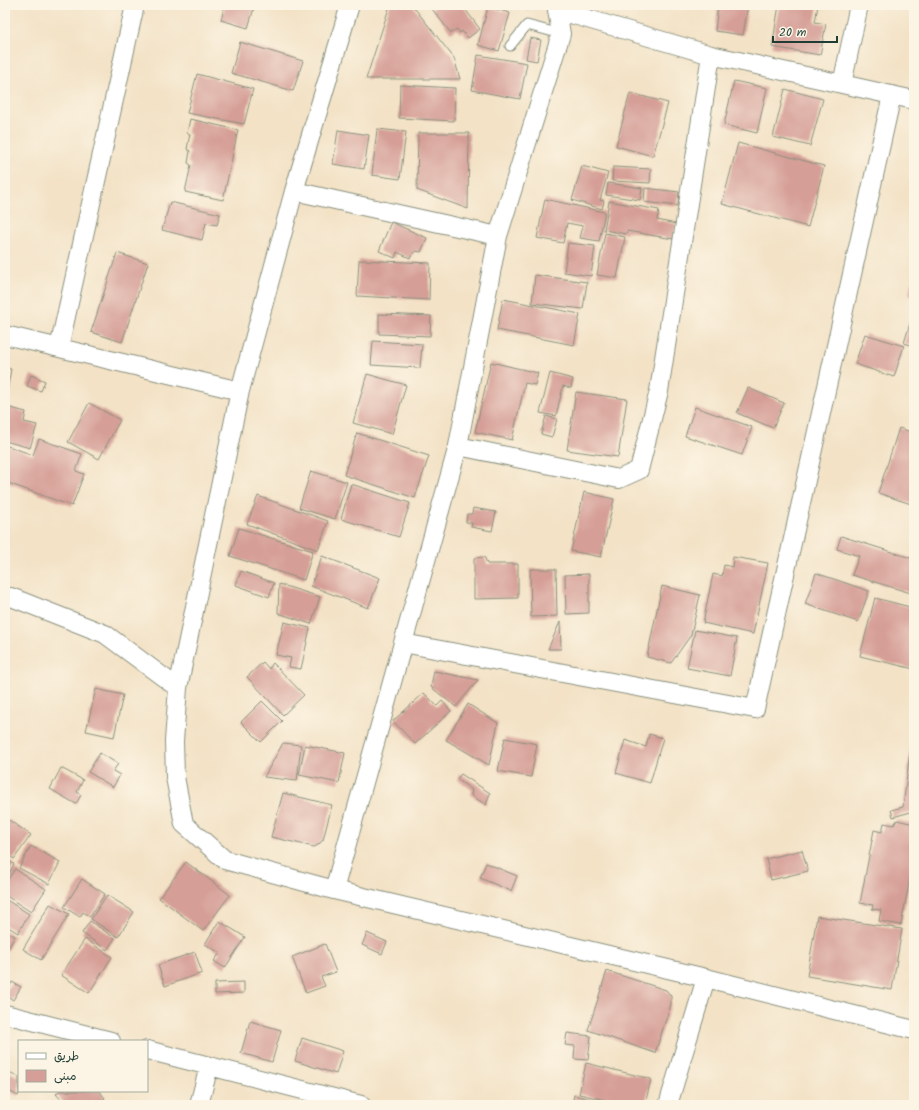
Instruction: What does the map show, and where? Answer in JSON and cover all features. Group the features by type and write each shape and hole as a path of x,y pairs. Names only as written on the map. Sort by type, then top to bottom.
{"street":[{"path":"60,348 135,5"},
{"path":"350,5 294,191 240,391 178,688 174,742 175,778 184,824 225,860 334,890 706,978 914,1030"},
{"path":"842,84 859,5"},
{"path":"334,890 458,446 498,236 561,34 558,8 711,55 914,100"},
{"path":"458,446 619,479 639,470 659,391 711,55"},
{"path":"403,643 754,709 892,95"},
{"path":"294,191 498,236"},
{"path":"5,335 240,391"},
{"path":"5,599 11,597 105,634 178,688"},
{"path":"668,1105 706,978"},
{"path":"5,1014 107,1040"},
{"path":"148,1050 361,1105"},
{"path":"199,1105 209,1066"}],"lane":[{"path":"510,46 527,25 561,34"}],"building":[{"path":"225,5 255,5 248,28 221,20"},
{"path":"390,5 412,5 454,58 460,79 366,79"},
{"path":"437,5 462,5 480,29 468,38 462,31 460,33 457,29 451,33 432,9"},
{"path":"507,5 529,5 528,10"},
{"path":"714,5 714,9 696,6"},
{"path":"718,5 748,5 743,35 715,31"},
{"path":"779,5 818,5 815,22 826,24 820,55 772,47"},
{"path":"488,7 510,13 499,51 478,45"},
{"path":"530,38 541,40 537,61 526,59"},
{"path":"240,42 303,61 293,91 231,73"},
{"path":"478,55 527,63 520,99 472,90"},
{"path":"197,74 253,89 244,124 187,113"},
{"path":"734,81 767,88 757,133 724,125"},
{"path":"400,85 455,88 454,121 399,118"},
{"path":"785,89 823,99 810,146 773,137"},
{"path":"630,93 668,103 653,156 616,146"},
{"path":"190,119 238,130 223,200 185,192 191,165 188,163 190,151 187,149 190,134 187,133"},
{"path":"377,129 406,132 400,179 372,175"},
{"path":"338,130 369,135 364,169 333,164"},
{"path":"418,133 469,133 468,209 417,190"},
{"path":"738,143 824,166 808,227 722,204"},
{"path":"582,166 608,173 600,200 604,201 602,209 572,200"},
{"path":"613,167 651,169 650,183 612,181"},
{"path":"608,183 642,188 640,200 606,195"},
{"path":"645,188 679,192 678,206 644,202"},
{"path":"545,199 605,212 599,241 580,238 583,226 567,223 563,243 537,238"},
{"path":"609,201 659,210 657,220 676,224 673,239 627,231 626,234 604,230"},
{"path":"170,202 220,214 217,225 206,223 202,240 162,230"},
{"path":"391,222 427,238 421,252 415,251 410,258 397,252 395,258 379,251"},
{"path":"605,233 625,237 617,278 597,275"},
{"path":"568,243 595,246 591,276 564,272"},
{"path":"117,253 148,263 122,342 91,332"},
{"path":"359,260 430,263 429,300 357,296"},
{"path":"535,275 587,282 583,309 532,303"},
{"path":"911,282 914,282 914,296 909,295"},
{"path":"503,299 580,314 574,345 497,330"},
{"path":"379,314 431,316 430,336 379,334"},
{"path":"912,317 914,318 914,346 904,343"},
{"path":"865,334 904,346 894,377 855,364"},
{"path":"373,341 422,344 420,368 371,365"},
{"path":"491,362 538,373 535,385 525,383 512,440 475,432"},
{"path":"5,368 11,369 6,398 5,398"},
{"path":"550,373 573,379 571,388 563,386 556,416 540,413"},
{"path":"367,374 406,385 392,434 353,423"},
{"path":"31,375 45,381 41,391 27,386"},
{"path":"748,388 784,403 773,428 737,413"},
{"path":"576,392 627,399 618,457 567,450"},
{"path":"89,403 120,420 99,459 68,442"},
{"path":"7,407 26,412 24,422 37,425 30,448 5,441 5,413"},
{"path":"695,407 752,427 742,455 685,436"},
{"path":"914,408 914,418 911,417"},
{"path":"546,416 557,419 552,437 541,434"},
{"path":"899,428 914,433 914,505 878,493"},
{"path":"357,433 429,456 415,498 344,475"},
{"path":"39,439 82,454 76,471 84,474 72,506 5,482 5,445 33,455"},
{"path":"311,471 347,482 335,519 299,508"},
{"path":"351,484 410,503 399,537 341,519"},
{"path":"584,492 614,499 601,557 571,551"},
{"path":"258,496 328,521 318,550 247,524"},
{"path":"473,508 496,512 492,531 471,527 472,523 466,522 467,514 472,514"},
{"path":"239,528 313,551 304,580 230,556"},
{"path":"841,536 914,559 914,594 852,575 859,556 837,549"},
{"path":"322,556 380,578 368,608 311,586"},
{"path":"733,557 768,563 753,634 703,623 713,574 722,576 724,565 732,567"},
{"path":"474,558 485,558 487,564 518,564 518,598 474,599"},
{"path":"530,569 556,569 557,616 531,617"},
{"path":"241,571 274,583 269,597 236,585"},
{"path":"816,573 869,591 858,622 805,604"},
{"path":"589,574 589,613 566,614 565,575"},
{"path":"279,584 320,597 311,624 278,613"},
{"path":"662,586 700,595 691,635 671,663 647,657"},
{"path":"875,598 914,608 914,669 860,656"},
{"path":"284,622 310,628 301,669 289,667 291,658 276,655"},
{"path":"560,622 561,649 548,649"},
{"path":"695,630 737,638 730,676 687,668"},
{"path":"263,662 269,669 273,663 304,695 283,715 247,677"},
{"path":"434,671 478,680 456,707 431,687"},
{"path":"96,689 123,695 114,737 86,731"},
{"path":"424,693 437,706 442,701 451,711 415,744 393,721"},
{"path":"262,701 282,721 261,742 241,722"},
{"path":"468,704 498,723 489,765 446,740"},
{"path":"649,734 663,738 650,783 616,773 625,740 646,747"},
{"path":"505,738 537,744 531,777 498,771"},
{"path":"283,743 301,745 297,781 264,777"},
{"path":"911,744 914,745 914,811 893,817 891,810 903,807"},
{"path":"305,745 345,753 339,783 299,775"},
{"path":"100,753 118,764 113,771 120,775 113,787 88,772"},
{"path":"61,768 83,780 77,792 81,795 76,804 50,789"},
{"path":"461,774 490,793 486,805 471,795 472,790 457,779"},
{"path":"283,793 332,805 323,840 318,845 314,847 271,837"},
{"path":"9,820 31,835 14,859 5,853 5,826"},
{"path":"897,820 914,824 914,857 901,925 879,921 881,910 872,909 873,905 860,903 874,830 882,832 884,823 894,825"},
{"path":"31,846 60,862 49,884 19,868"},
{"path":"802,850 808,871 771,880 766,859"},
{"path":"5,859 14,864 5,881"},
{"path":"186,862 230,895 203,931 159,898"},
{"path":"486,863 517,876 511,891 480,878"},
{"path":"15,869 46,889 31,912 5,895 5,884"},
{"path":"82,879 105,894 90,917 83,912 80,917 64,907"},
{"path":"107,895 134,912 118,937 91,919"},
{"path":"5,899 29,914 18,933 5,925"},
{"path":"50,904 69,914 41,960 23,949"},
{"path":"817,916 902,929 892,990 807,976"},
{"path":"90,921 115,938 107,950 82,933"},
{"path":"219,921 245,937 225,968 214,961 220,953 205,944"},
{"path":"5,931 15,936 5,954"},
{"path":"367,933 387,942 382,954 362,945"},
{"path":"85,939 112,957 89,993 61,975"},
{"path":"325,944 336,972 321,977 325,986 306,993 292,957"},
{"path":"195,952 202,973 165,986 158,965"},
{"path":"607,971 666,990 671,996 671,1004 655,1053 588,1030"},
{"path":"12,982 21,987 13,1000 5,994"},
{"path":"244,982 244,993 215,994 215,983"},
{"path":"250,1021 281,1030 272,1062 241,1053"},
{"path":"567,1033 591,1036 588,1060 574,1059 575,1046 565,1045"},
{"path":"302,1038 343,1051 336,1074 295,1061"},
{"path":"586,1063 651,1079 645,1105 627,1105 579,1094"},
{"path":"5,1070 18,1076 18,1092 20,1092 18,1096 5,1089"},
{"path":"58,1092 100,1092 105,1098 97,1105 66,1105 56,1094"},
{"path":"574,1095 609,1104 609,1105 572,1105"}]}
